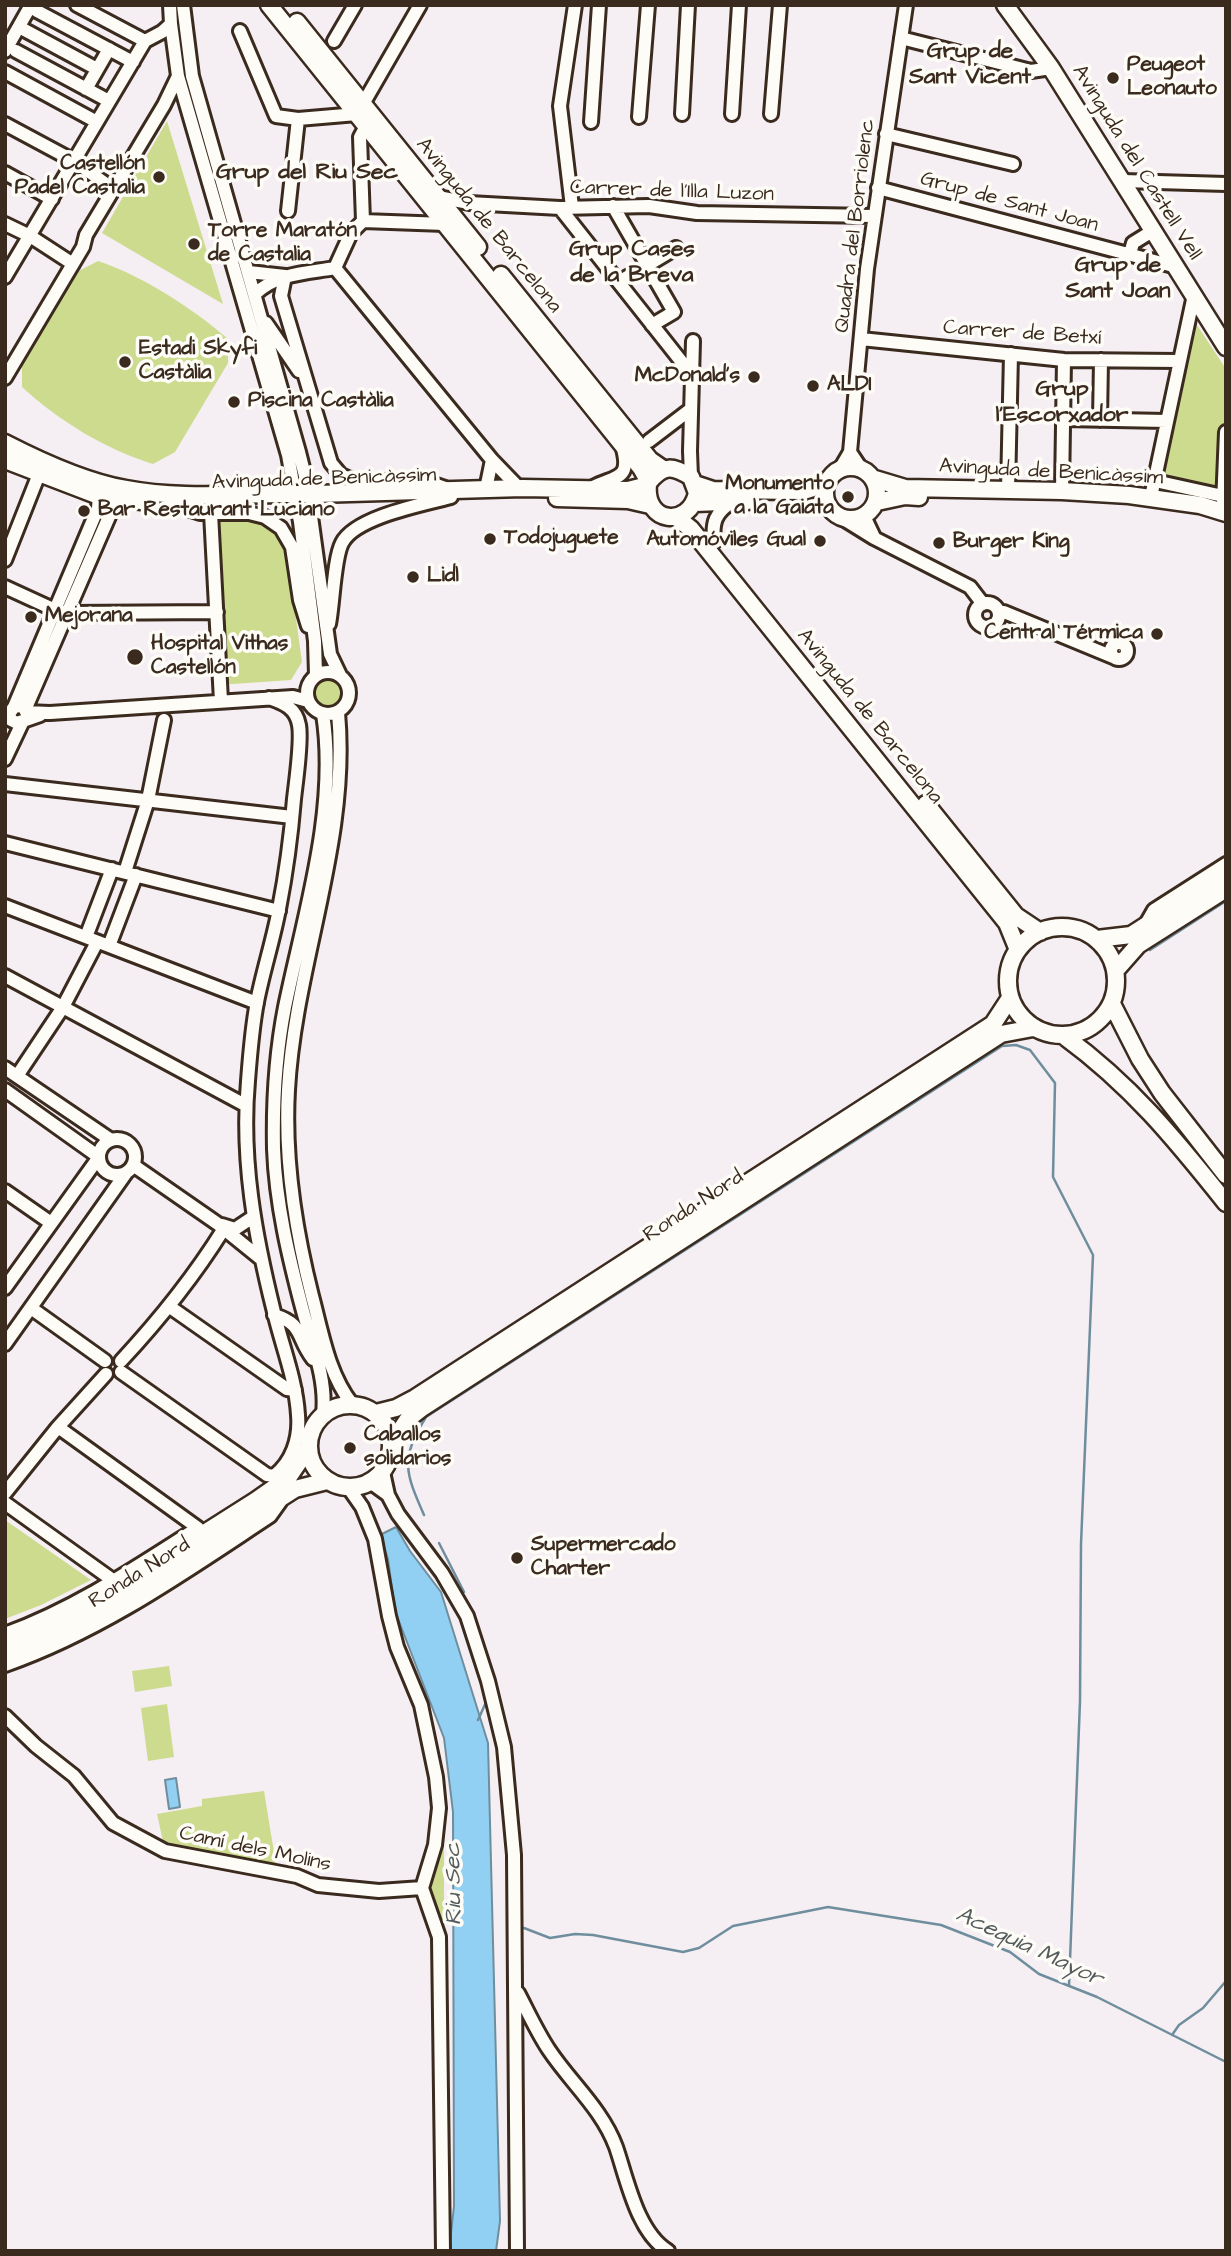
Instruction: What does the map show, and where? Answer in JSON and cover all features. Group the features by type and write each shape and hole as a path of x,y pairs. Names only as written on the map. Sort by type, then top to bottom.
{"main road":[{"name":"Avinguda de Barcelona","path":"269,5 650,460 669,469"},
{"name":"Avinguda de Barcelona","path":"283,5 362,115 438,197 451,222 622,444 648,484"},
{"name":"Avinguda del Castell Vell","path":"1008,6 1051,68 1226,347"},
{"name":"Avinguda de Benicàssim","path":"5,443 45,462 127,490 287,499"},
{"name":"Avinguda de Benicàssim","path":"5,460 99,496 172,504 452,494 612,499 650,505"},
{"path":"826,484 804,491 713,490 669,469 648,484 647,496 650,505 660,515 733,501 804,501 851,519 863,516 877,502 878,489 875,479 860,467 850,466 831,475 826,484 825,495 832,510"},
{"name":"Avinguda de Benicàssim","path":"875,479 905,488 1062,491 1151,498 1225,511"},
{"path":"687,510 693,480"},
{"name":"Avinguda de Benicàssim","path":"452,494 519,488 628,490 648,484"},
{"name":"Avinguda de Benicàssim","path":"877,502 905,496 1116,502 1178,510 1225,511"},
{"name":"Avinguda de Barcelona","path":"687,510 1016,916 1040,932"},
{"name":"Avinguda de Barcelona","path":"687,510 691,529 1007,923 1018,950"},
{"path":"1097,939 1132,935 1226,874"},
{"path":"1116,970 1138,945 1226,889"},
{"path":"1057,927 1077,929 1097,939 1109,953 1116,970 1117,984 1112,1004 1101,1020 1086,1031 1064,1036 1047,1034 1033,1028 1020,1017 1010,998 1010,967 1018,950 1028,939 1040,932 1057,927"},
{"name":"Ronda Nord","path":"376,1413 396,1408 415,1398 983,1031 993,1024 1010,998"},
{"path":"1112,1004 1140,1059 1162,1093 1226,1175"},
{"name":"Ronda Nord","path":"392,1443 408,1419 432,1401 1001,1034 1033,1028"},
{"path":"1064,1036 1097,1061 1142,1102 1226,1203"},
{"path":"352,1404 376,1413 387,1426 392,1443 390,1458 366,1482 327,1480 314,1468 309,1447 311,1430 323,1414 337,1406 352,1404"},
{"name":"Ronda Nord","path":"5,1643 57,1623 88,1607 255,1501 288,1478 309,1447"},
{"name":"Ronda Nord","path":"5,1656 63,1633 106,1610 295,1489 327,1480"}],"street":[{"path":"77,5 149,39 163,41 173,50"},
{"path":"170,5 178,76 288,455 321,638"},
{"path":"183,5 192,76 306,481 321,638"},
{"path":"334,41 355,5"},
{"path":"363,221 360,137 362,115 420,5"},
{"path":"575,5 560,106 566,207 619,282 692,375"},
{"path":"591,122 599,5"},
{"path":"639,117 648,5"},
{"path":"682,114 688,5"},
{"path":"732,114 738,5"},
{"path":"771,114 780,5"},
{"name":"Quadra del Borriolenc","path":"840,469 850,452 873,216 906,5"},
{"path":"109,101 11,51 19,27 34,8 133,62"},
{"path":"5,277 133,62 149,39 171,24"},
{"path":"19,27 97,69"},
{"path":"240,31 276,116 298,119 362,115"},
{"path":"901,38 1031,71 1051,68"},
{"path":"86,89 109,49"},
{"path":"5,72 97,122"},
{"path":"5,378 83,247 86,235 164,105 178,76"},
{"path":"164,105 188,110"},
{"path":"288,211 298,119"},
{"path":"5,124 74,161 113,189"},
{"path":"886,134 1013,164"},
{"path":"5,173 52,199"},
{"path":"1123,181 1226,184"},
{"name":"Grup de Sant Joan","path":"878,188 1177,267"},
{"name":"Carrer de l'Illa Luzon","path":"438,197 469,203 566,207 649,206 697,213 873,216"},
{"path":"335,268 351,233 363,221 451,222 461,208 469,203"},
{"path":"613,206 674,312 652,325"},
{"path":"5,224 30,236 73,264"},
{"path":"1130,254 1133,243 1154,230"},
{"path":"619,282 676,248"},
{"path":"255,294 264,285 285,276 335,268"},
{"path":"335,268 492,460 519,488"},
{"path":"249,272 285,276"},
{"path":"285,276 281,296 307,383"},
{"path":"1151,498 1194,295"},
{"path":"262,319 271,328 307,383"},
{"name":"Carrer de Betxí","path":"861,339 1064,360 1180,360"},
{"path":"693,341 690,451 693,480"},
{"path":"1008,490 1011,354"},
{"path":"1062,491 1064,360"},
{"path":"1100,419 1101,360"},
{"name":"Avinguda de Benicàssim","path":"307,383 331,463 341,475 354,481 425,481 452,494"},
{"path":"649,441 691,409"},
{"path":"1063,419 1167,421"},
{"path":"1225,511 1226,432"},
{"path":"591,488 614,481 623,472 626,459 622,444"},
{"path":"669,469 690,451"},
{"path":"850,452 860,467"},
{"path":"486,489 492,460"},
{"path":"5,561 39,474"},
{"name":"Avinguda de Benicàssim","path":"1155,481 1225,511"},
{"path":"323,1414 324,1386 291,1264 279,1199 274,1150 275,1090 285,1008 308,907 326,774 312,681 321,638 334,599 337,555 342,541 352,531 394,511 452,494"},
{"path":"5,760 15,716 31,690 101,519 99,496"},
{"path":"101,519 122,500"},
{"path":"714,542 715,518 721,509 733,501"},
{"path":"172,504 200,513 257,515 281,528 292,547 305,619 321,638 340,675 348,683 350,694 346,705 338,712 339,776 334,825 321,909 298,1010 292,1050 288,1091 288,1150 292,1198 303,1261 329,1362 337,1382 352,1404"},
{"path":"832,510 874,537 970,587 983,604"},
{"path":"211,513 213,611 222,701"},
{"path":"863,516 874,537"},
{"path":"5,587 62,611 213,611"},
{"path":"990,603 999,613 999,620 995,625 983,627 975,617 976,609 983,604 990,603"},
{"path":"999,613 1004,612 1095,649 1112,652"},
{"path":"293,697 328,671 340,675"},
{"path":"31,690 39,705 50,713"},
{"path":"15,716 293,697 315,707 338,712"},
{"path":"5,1493 62,1430 113,1357 121,1366 267,1475 274,1476 282,1470 290,1458 297,1438 295,1391 260,1258 246,1149 246,1105 257,1003 279,911 292,817 299,725 292,710 270,698"},
{"path":"299,725 315,707"},
{"path":"17,1076 63,1007 131,874 164,720"},
{"path":"5,784 292,817"},
{"path":"5,843 279,911"},
{"path":"1144,927 1154,911 1226,864"},
{"path":"97,942 112,869"},
{"path":"5,906 257,1003"},
{"path":"5,976 246,1105"},
{"path":"5,1068 111,1140"},
{"path":"6,1092 99,1157 103,1169 114,1175 129,1169"},
{"path":"5,1288 99,1157 102,1147 111,1140 121,1139 131,1145 135,1155 129,1169 5,1344"},
{"path":"129,1169 225,1228 260,1258"},
{"path":"5,1191 51,1223"},
{"path":"121,1366 174,1310 225,1228 253,1217"},
{"path":"225,1228 257,1240"},
{"path":"241,1242 257,1240"},
{"path":"31,1308 106,1367"},
{"path":"174,1310 287,1389 295,1391"},
{"path":"274,1315 288,1319 296,1325 302,1346 317,1364"},
{"path":"62,1430 198,1528"},
{"path":"443,2251 439,1937 422,1888 435,1845 439,1808 436,1777 421,1704 397,1647 375,1539 362,1507 366,1482 388,1495 410,1532 442,1573 467,1616 488,1681 504,1747 514,1855 517,2251"},
{"name":"Ronda Nord","path":"5,1665 68,1641 111,1618 270,1516 283,1497"},
{"name":"Ronda Nord","path":"5,1634 52,1615 114,1580 239,1502 255,1501"},
{"path":"5,1503 114,1580"},
{"name":"Camí dels Molins","path":"5,1716 36,1746 74,1776 113,1823 165,1851 297,1876 318,1885 379,1891 422,1888"},
{"path":"517,1990 549,2051 585,2094 605,2124 640,2215 659,2245 668,2251"}],"green space":[{"name":"Castellón Padel Castalia","path":"167,121 223,304 102,233"},
{"name":"Estadi Skyfi Castàlia","path":"98,261 132,275 166,294 228,339 228,363 175,452 153,464 83,433 22,387 22,362 73,274"},
{"path":"1193,319 1226,369 1226,492 1159,478"},
{"path":"210,520 255,520 276,533 287,554 302,662 291,680 218,685"},
{"path":"328,678 339,682 343,693 339,704 328,708 317,704 313,693 317,682"},
{"path":"5,1520 91,1580 41,1605 5,1619"},
{"path":"169,1666 172,1686 135,1692 132,1671"},
{"path":"167,1704 174,1757 148,1761 141,1708"},
{"path":"264,1791 276,1865 164,1846 157,1814 202,1806 202,1799"},
{"path":"444,1827 442,1933 428,1890 440,1852"}],"water":[{"name":"Riu Sec","path":"396,1527 410,1551 441,1592 488,1743 500,2221 496,2251 449,2251 454,2206 453,1812 444,1738 395,1611 388,1559 380,1535"},
{"path":"176,1778 180,1807 169,1809 165,1780"}],"waterway":[{"path":"1150,950 1226,901"},
{"path":"424,1515 409,1476 408,1466 412,1444 426,1417 1002,1046 1016,1045 1030,1050 1055,1083 1053,1177 1093,1255 1081,1544 1080,1701 1069,1986"},
{"path":"439,1543 464,1592"},
{"path":"478,1720 487,1700"},
{"name":"Acequia Mayor","path":"12,1732 38,1756"},
{"name":"Acequia Mayor","path":"68,1779 87,1801"},
{"name":"Acequia Mayor","path":"109,1827 124,1836"},
{"name":"Acequia Mayor","path":"524,1928 550,1938 575,1934 593,1935 683,1952 699,1948 733,1926 828,1907 941,1925 1010,1952 1039,1974 1097,1997 1226,2062"},
{"path":"1172,2035 1179,2025 1203,2008 1226,1981"}],"place":[{"name":"Peugeot Leonauto","path":"1113,78"},
{"name":"Castellón Padel Castalia","path":"159,177"},
{"name":"Torre Maratón de Castalia","path":"194,244"},
{"name":"Estadi Skyfi Castàlia","path":"125,362"},
{"name":"McDonald's","path":"754,377"},
{"name":"ALDI","path":"813,386"},
{"name":"Piscina Castàlia","path":"234,402"},
{"name":"Monumento a la Gaiata","path":"848,497"},
{"name":"Bar Restaurant Luciano","path":"84,511"},
{"name":"Todojuguete","path":"490,539"},
{"name":"Automóviles Gual","path":"820,541"},
{"name":"Burger King","path":"939,543"},
{"name":"Lidl","path":"413,577"},
{"name":"Mejorana","path":"31,617"},
{"name":"Central Térmica","path":"1157,634"},
{"name":"Hospital Vithas Castellón","path":"135,657"},
{"name":"Caballos solidarios","path":"350,1448"},
{"name":"Supermercado Charter","path":"517,1558"}],"district":[{"name":"Grup de Sant Vicent","path":"970,65"},
{"name":"Grup del Riu Sec","path":"307,173"},
{"name":"Grup Cases de la Breva","path":"632,263"},
{"name":"Grup de Sant Joan","path":"1118,279"},
{"name":"Grup l'Escorxador","path":"1062,403"}]}
